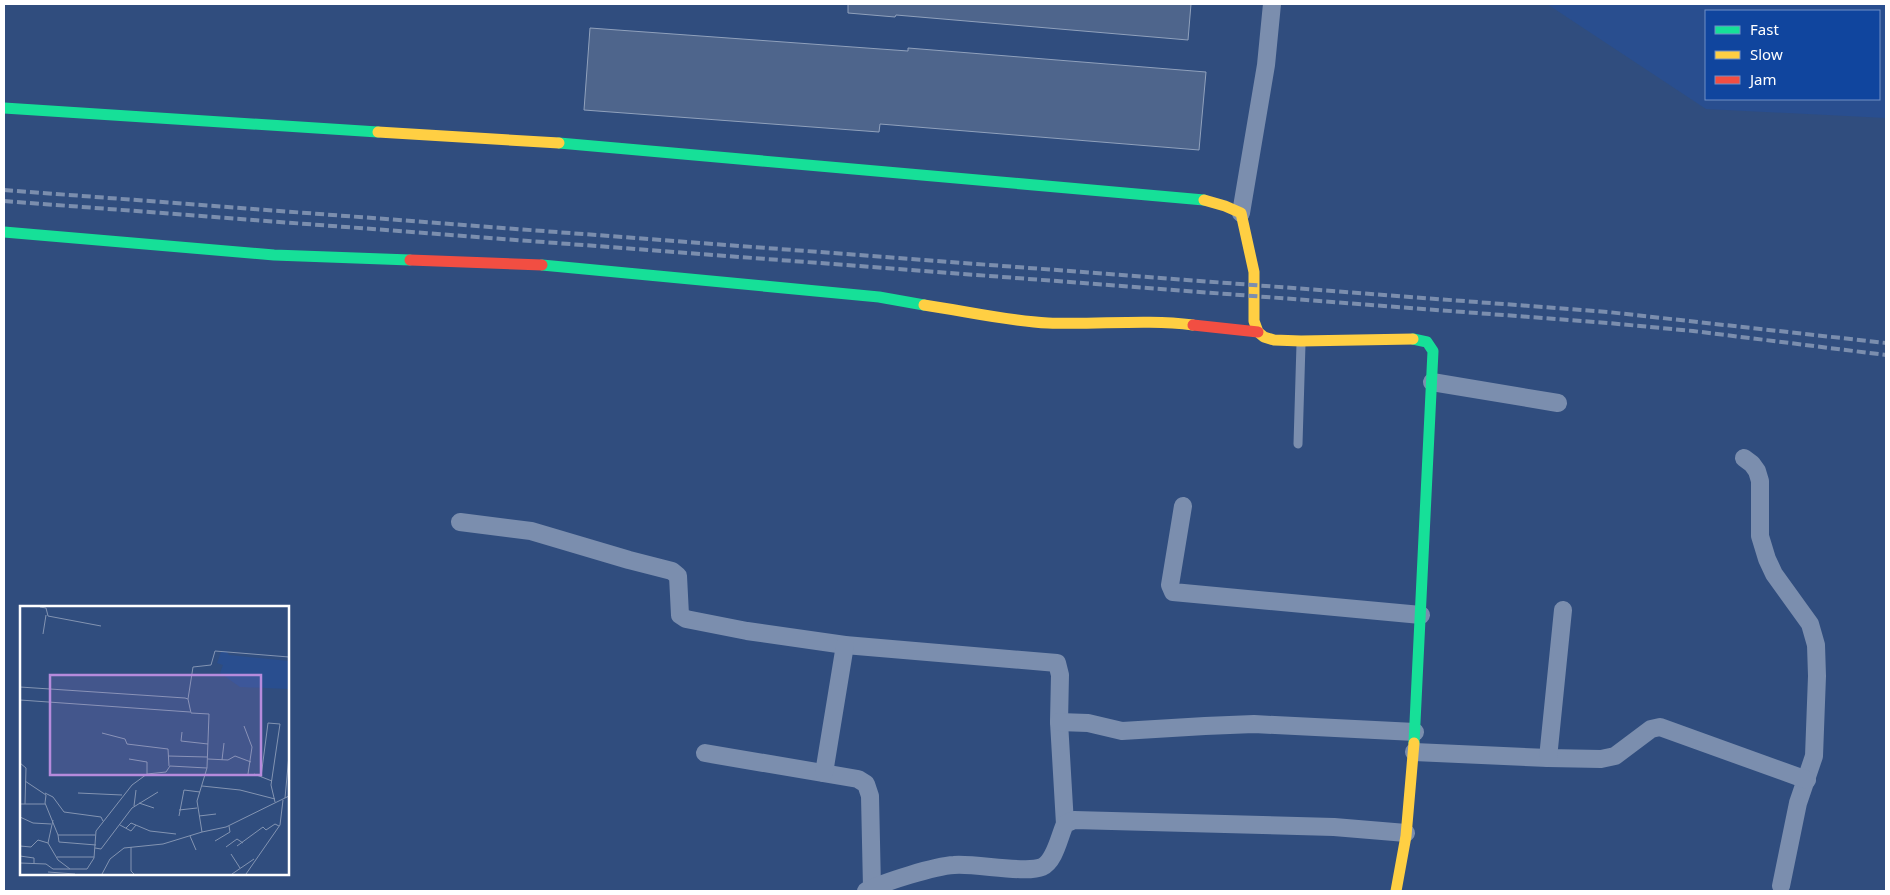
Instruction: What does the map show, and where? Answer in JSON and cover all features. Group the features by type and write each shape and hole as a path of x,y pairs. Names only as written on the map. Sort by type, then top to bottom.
{"main road":[{"path":"4,108 598,146 1212,200 1241,213 1254,272 1254,321 1258,332 1264,337 1274,340 1301,341 1416,338 1430,344 1433,351 1422,615 1414,752 1406,833 1396,891"},
{"path":"4,232 319,258 529,264 879,297 1016,320 1071,324 1180,323 1258,332"}],"street":[{"path":"1241,213 1266,65 1272,4"},
{"path":"1432,382 1558,402"},
{"path":"1744,458 1757,471 1760,481 1760,536 1767,559 1774,574 1804,615 1813,633 1817,676 1814,756 1798,803 1780,886"},
{"path":"1183,506 1170,585 1173,592 1422,615"},
{"path":"460,522 531,531 620,558 672,571 678,576 679,611 682,618 747,631 845,645 1057,663 1060,675 1059,722 1065,824 1051,859 1042,867 1027,869 954,864 869,890 870,796 866,784 858,779 705,753"},
{"path":"1548,758 1563,610"},
{"path":"824,773 845,645"},
{"path":"1059,722 1094,724 1122,731 1254,724 1415,732"},
{"path":"1414,752 1548,758 1608,758 1623,752 1650,729 1660,727 1807,780"},
{"path":"1065,824 1074,820 1090,820 1334,827 1406,833"}],"lane":[{"path":"1298,444 1301,341"}],"water":[{"path":"1547,4 1886,4 1886,118 1706,109"}],"building":[{"path":"848,4 1191,4 1188,40 896,15 895,17 848,13"},
{"path":"590,28 908,51 908,48 1206,72 1199,150 880,124 879,132 584,110"}],"railway":[{"path":"4,190 1608,312 1886,343"},
{"path":"4,201 1608,323 1693,331 1886,355"}],"traffic: fast":[{"path":"4,108 378,132"},
{"path":"559,143 1204,200"},
{"path":"4,232 274,255 410,260"},
{"path":"542,265 879,297 924,305"},
{"path":"1413,339 1427,342 1433,351 1414,743"}],"traffic: slow":[{"path":"378,132 559,143"},
{"path":"1204,200 1241,213 1254,272 1254,321 1258,332 1264,337 1274,340 1301,341 1413,339"},
{"path":"924,305 1033,322 1157,322 1193,325"},
{"path":"1396,891 1406,836 1414,743"}],"traffic: jam":[{"path":"410,260 542,265"},
{"path":"1193,325 1258,332"}]}
